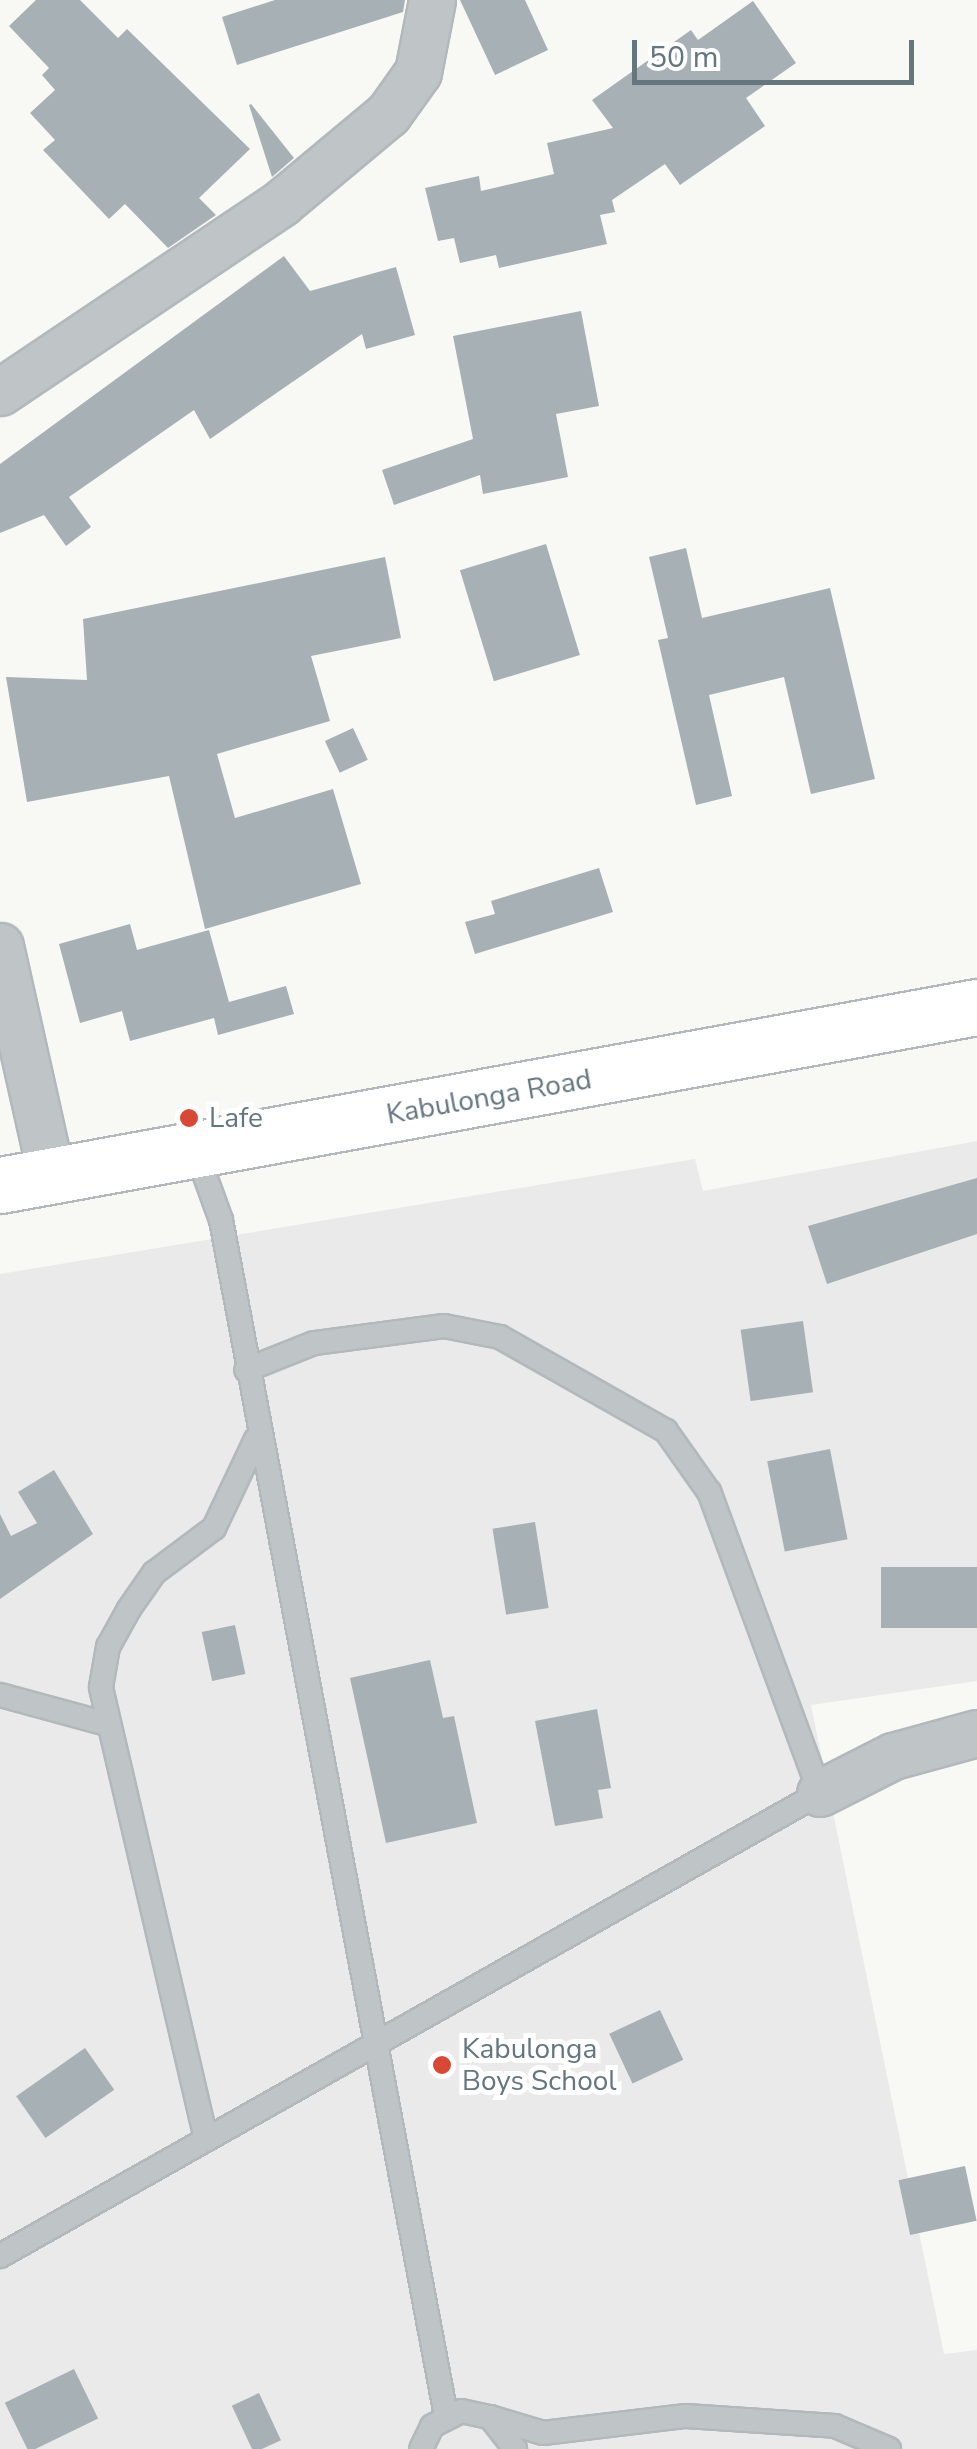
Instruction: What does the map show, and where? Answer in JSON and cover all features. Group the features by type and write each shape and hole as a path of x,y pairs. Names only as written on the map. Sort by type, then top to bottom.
{"main road":[{"name":"Kabulonga Road","path":"26,1180 977,1006"}],"street":[{"path":"0,392 281,203 388,114 418,72 432,0"},
{"path":"0,946 26,1180"},
{"path":"820,1793 876,1763 977,1732"}],"lane":[{"path":"196,1151 221,1220 256,1439 381,2049 446,2415 421,2449"},
{"path":"0,2256 206,2139 381,2049 820,1793 709,1492 666,1431 500,1337 444,1326 314,1342 246,1370"},
{"path":"206,2139 169,1950 102,1723 108,1647 154,1572 214,1528 256,1439"},
{"path":"0,1696 102,1723"},
{"path":"446,2415 490,2417 537,2441 686,2416 835,2426 888,2449"},
{"path":"490,2417 515,2449"}],"shaded area":[{"name":"Kabulonga Boys School","path":"977,1141 977,1681 811,1705 944,2354 977,2350 977,2449 0,2449 0,1274 695,1159 703,1191"}],"building":[{"path":"36,0 80,0 118,38 127,29 250,149 199,198 216,215 168,248 125,204 109,219 43,150 55,140 30,113 55,90 42,75 49,68 9,26"},
{"path":"275,0 405,0 403,12 237,65 222,17"},
{"path":"460,0 525,0 548,50 495,75"},
{"path":"753,1 796,63 746,98 765,126 680,185 665,164 612,200 615,212 600,215 607,244 499,268 496,255 460,263 454,238 438,241 425,188 479,176 481,191 554,174 547,143 613,128 592,100 691,30 698,40"},
{"path":"249,105 294,158 272,177"},
{"path":"284,256 310,291 396,267 415,335 366,349 362,334 210,439 194,410 69,497 91,527 66,546 44,515 0,533 0,464"},
{"path":"581,311 599,406 556,414 568,477 483,494 480,475 394,505 382,470 473,439 453,336"},
{"path":"546,544 580,655 494,681 460,570"},
{"path":"686,548 702,618 830,588 875,779 811,794 784,677 709,695 732,796 696,805 658,640 668,638 649,557"},
{"path":"385,557 401,638 311,656 330,721 217,754 235,818 333,789 361,884 205,929 169,776 27,802 6,677 87,680 83,619"},
{"path":"353,728 368,760 340,773 325,741"},
{"path":"599,868 613,912 475,954 465,922 495,914 491,901"},
{"path":"130,924 137,950 209,930 229,1002 286,986 294,1014 218,1035 214,1018 130,1041 122,1011 80,1023 59,944"},
{"path":"977,1178 977,1234 827,1284 808,1226"},
{"path":"803,1321 813,1392 751,1401 741,1330"},
{"path":"830,1449 848,1539 785,1552 767,1461"},
{"path":"54,1470 93,1534 0,1599 0,1514 11,1536 37,1523 18,1492"},
{"path":"535,1522 549,1608 506,1615 493,1529"},
{"path":"881,1567 977,1567 977,1628 881,1628"},
{"path":"235,1625 245,1674 212,1681 202,1632"},
{"path":"430,1660 443,1718 454,1716 477,1823 386,1843 350,1678"},
{"path":"597,1709 611,1788 598,1790 603,1818 555,1826 535,1721"},
{"path":"660,2010 683,2060 632,2084 609,2034"},
{"path":"85,2048 114,2090 45,2138 16,2096"},
{"path":"965,2166 977,2221 910,2235 898,2180"},
{"path":"74,2369 98,2418 35,2449 27,2449 5,2403"},
{"path":"259,2393 281,2440 252,2449 232,2406"}],"place":[{"name":"Lafe","path":"189,1118"},
{"name":"Kabulonga Boys School","path":"442,2065"}]}
